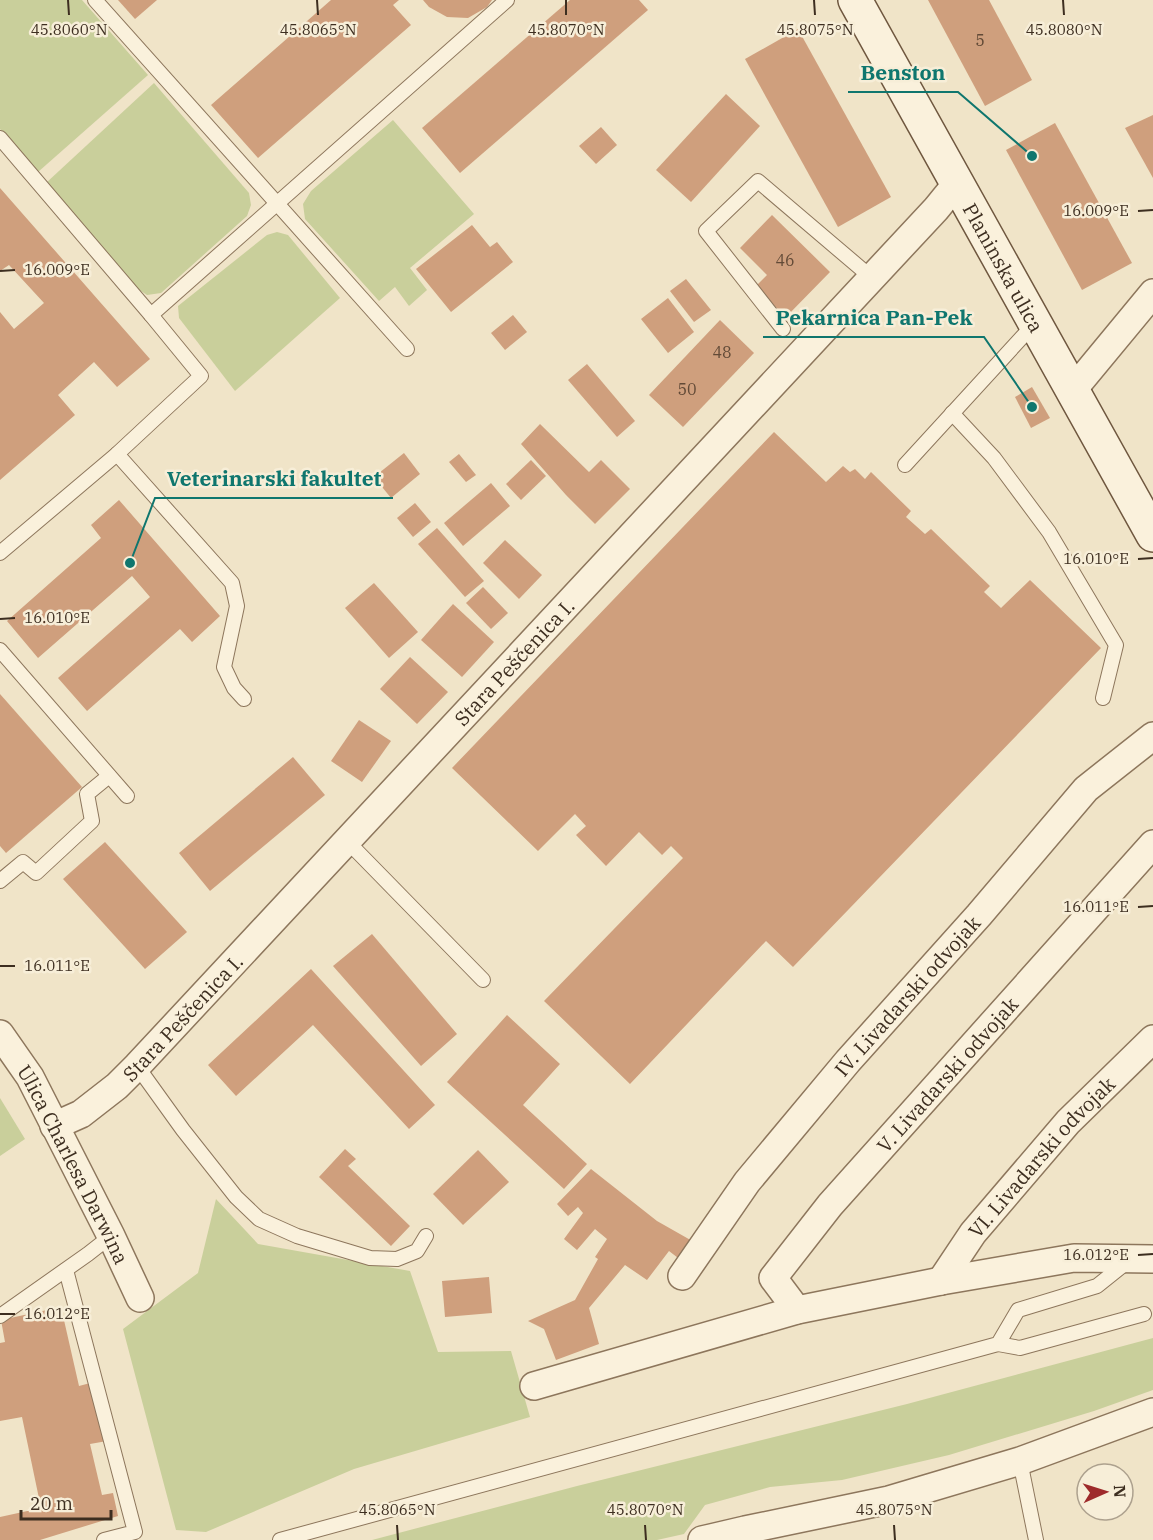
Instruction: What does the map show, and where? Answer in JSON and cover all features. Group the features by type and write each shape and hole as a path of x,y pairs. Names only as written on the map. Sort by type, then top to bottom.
{"street":[{"name":"Planinska ulica","path":"855,0 1153,535"},
{"name":"Stara Peščenica I.","path":"54,1126 81,1114 117,1086 137,1066 872,278 958,182"},
{"path":"1071,391 1153,293"},
{"name":"IV. Livadarski odvojak","path":"682,1276 747,1182 848,1061 979,915 1086,789 1153,736"},
{"name":"V. Livadarski odvojak","path":"797,1311 773,1278 830,1205 1153,844"},
{"name":"Ulica Charlesa Darwina","path":"0,1034 30,1077 140,1298"},
{"name":"VI. Livadarski odvojak","path":"940,1281 973,1233 1068,1122 1153,1039"},
{"path":"534,1386 797,1311 940,1281 1074,1258 1142,1259"},
{"path":"702,1540 889,1500 1020,1461 1153,1412"}],"lane":[{"path":"95,0 407,349"},
{"path":"151,315 507,0"},
{"path":"0,138 201,376 117,453 0,553"},
{"path":"783,328 706,231 758,181 872,278"},
{"path":"905,465 1035,323"},
{"path":"952,413 994,458 1049,532 1116,645 1102,698"},
{"path":"117,453 232,584 237,606 224,667 234,688 244,699"},
{"path":"0,650 127,796"},
{"path":"0,881 23,862 36,873 92,821 87,794 109,776"},
{"path":"346,841 483,981"},
{"path":"137,1066 183,1130 236,1197 259,1219 297,1236 370,1258 397,1259 407,1256 417,1251 426,1236"},
{"path":"0,1316 111,1236"},
{"path":"998,1344 1018,1310 1096,1286 1142,1259"},
{"path":"66,1270 135,1532 104,1540"},
{"path":"280,1540 998,1344 1020,1348 1144,1314"},
{"path":"1020,1461 1036,1540"}],"green space":[{"path":"0,0 82,0 148,75 38,172 0,129"},
{"path":"154,83 249,193 251,205 247,216 161,293 147,295 138,289 46,183"},
{"path":"393,120 474,214 410,268 427,290 409,306 395,287 379,301 305,219 303,204 311,191"},
{"path":"277,232 288,235 340,298 235,391 179,318 178,306 267,235"},
{"path":"0,1098 25,1139 0,1156"},
{"path":"216,1199 258,1244 410,1271 438,1352 511,1351 530,1417 354,1469 206,1532 176,1530 123,1329 198,1273"},
{"path":"1153,1338 1153,1390 1094,1411 949,1455 842,1480 770,1487 705,1505 684,1534 657,1540 372,1540 577,1486 907,1404"}],"building":[{"path":"118,0 157,0 135,19"},
{"path":"331,0 399,0 393,5 411,25 258,158 211,105"},
{"path":"423,0 492,0 487,7 468,18 447,17 429,7"},
{"path":"570,0 639,0 648,10 460,173 422,128"},
{"path":"928,0 989,0 1032,80 985,106"},
{"path":"798,29 891,197 838,227 745,59"},
{"path":"726,94 760,126 691,202 656,170"},
{"path":"1153,115 1153,178 1125,128"},
{"path":"1055,123 1132,263 1082,290 1006,150"},
{"path":"601,127 617,145 596,164 579,146"},
{"path":"0,188 150,359 117,387 94,362 58,395 75,415 0,480 0,312 14,329 44,303 9,265 0,271"},
{"path":"772,215 830,272 786,317 755,287 767,275 740,248"},
{"path":"472,225 490,247 497,242 513,262 451,312 416,269"},
{"path":"686,279 711,310 694,322 670,291"},
{"path":"668,298 694,332 668,353 641,319"},
{"path":"513,315 527,332 505,350 491,333"},
{"path":"720,320 754,353 683,427 649,395"},
{"path":"587,364 635,421 617,437 568,380"},
{"path":"1032,387 1050,418 1031,428 1015,397"},
{"path":"540,424 589,472 601,460 630,489 595,524 521,444"},
{"path":"774,432 826,482 843,466 850,472 855,469 865,479 871,472 911,511 906,517 925,534 931,529 990,586 984,592 1001,608 1030,580 1101,648 793,967 766,941 630,1084 544,1001 683,858 671,846 662,855 639,832 606,866 576,835 586,826 575,814 538,851 452,768"},
{"path":"404,453 420,474 391,498 374,477"},
{"path":"459,454 476,475 466,482 449,462"},
{"path":"531,460 546,476 521,500 506,484"},
{"path":"491,483 510,506 463,546 444,523"},
{"path":"119,500 220,616 192,642 180,629 87,711 58,678 150,597 132,576 38,658 7,621 101,538 91,525"},
{"path":"415,503 431,522 413,537 397,518"},
{"path":"437,528 484,581 465,597 418,544"},
{"path":"505,540 542,575 519,599 483,563"},
{"path":"374,583 418,632 389,658 345,608"},
{"path":"483,587 508,613 491,629 466,603"},
{"path":"453,604 494,642 462,677 421,640"},
{"path":"410,657 448,692 417,724 380,689"},
{"path":"0,694 82,787 6,853 0,846"},
{"path":"359,720 391,741 362,782 331,761"},
{"path":"293,757 325,795 210,891 179,853"},
{"path":"105,842 187,932 145,969 63,879"},
{"path":"372,934 457,1034 421,1066 333,966"},
{"path":"311,969 435,1105 409,1129 313,1025 236,1096 208,1065"},
{"path":"507,1015 560,1064 523,1105 587,1164 564,1189 447,1082"},
{"path":"345,1149 356,1159 348,1166 410,1226 391,1246 319,1177"},
{"path":"478,1150 509,1182 463,1225 433,1194"},
{"path":"591,1169 657,1221 694,1242 682,1261 669,1251 647,1280 625,1265 589,1308 599,1344 556,1360 544,1329 528,1321 575,1300 598,1259 595,1257 607,1239 595,1229 577,1250 564,1239 583,1213 578,1207 568,1216 557,1204"},
{"path":"489,1277 492,1313 445,1317 442,1281"},
{"path":"61,1307 79,1386 94,1382 107,1441 90,1444 102,1495 113,1493 118,1516 40,1540 0,1540 0,1517 41,1508 22,1417 0,1421 0,1343 5,1342 1,1320"}],"place":[{"name":"Benston","path":"1032,156"},
{"name":"Pekarnica Pan-Pek","path":"1032,407"},
{"name":"Veterinarski fakultet","path":"130,563"}]}
